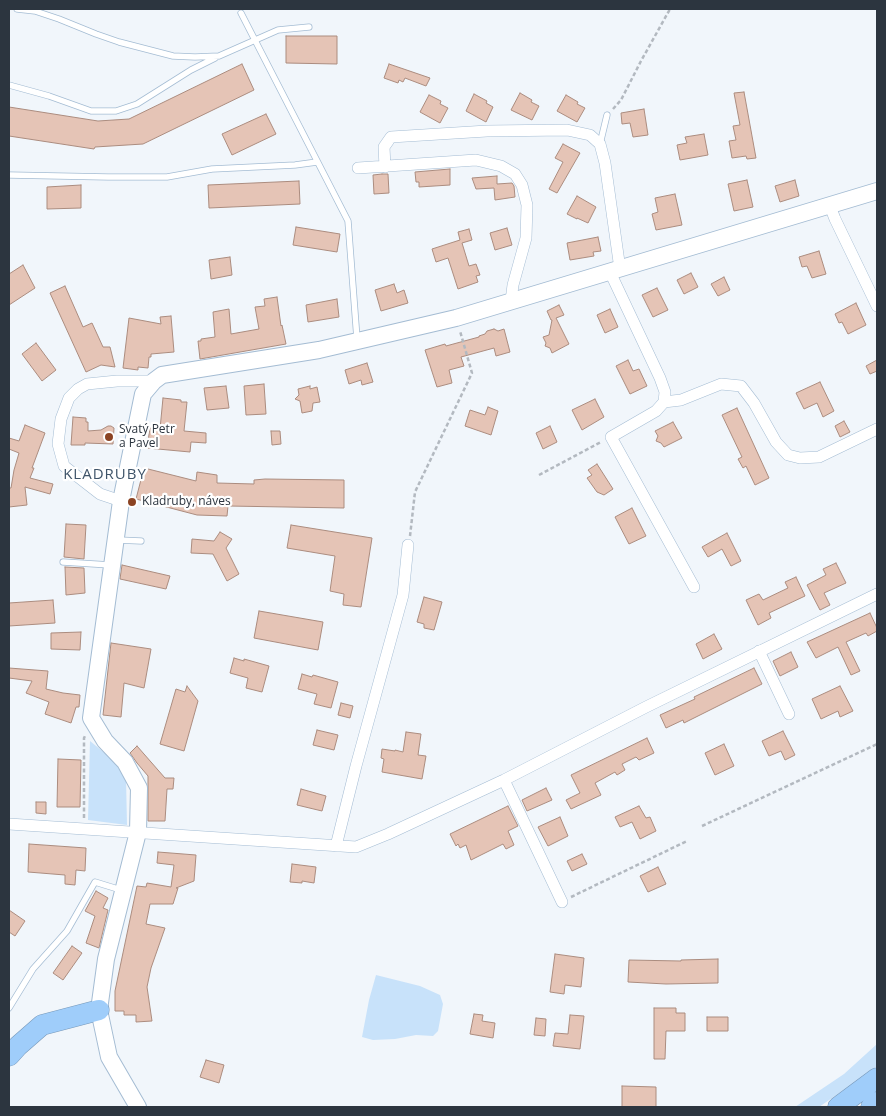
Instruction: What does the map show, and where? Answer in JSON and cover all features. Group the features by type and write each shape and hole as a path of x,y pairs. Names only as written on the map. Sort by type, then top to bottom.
{"highway":[{"path":"9,1056 42,1024 99,1010"},
{"path":"838,1107 877,1078"},
{"path":"871,1107 877,1102"}],"street":[{"path":"385,167 384,148 391,138 488,132 567,130 590,135 600,144 605,163 615,270 665,392 664,402 656,411 611,437 694,587"},
{"path":"358,168 476,160 502,166 515,174 522,185 527,205 526,238 513,285 512,301"},
{"path":"138,1107 109,1057 99,1010 106,959 138,832 139,788 125,762 105,741 91,718 121,501 143,394 162,375 319,350 456,318 877,191"},
{"path":"830,206 877,306"},
{"path":"121,501 100,494 64,466 58,444 61,420 69,398 78,389 87,384 117,381 154,381"},
{"path":"664,402 681,400 721,384 740,386 754,403 776,442 788,455 800,458 819,457 877,429"},
{"path":"336,846 358,757 403,595 408,545"},
{"path":"9,824 356,847 504,780 646,706 759,651 876,598"},
{"path":"759,651 789,714"},
{"path":"504,780 562,902"}],"lane":[{"path":"17,9 35,11 104,37 174,56 195,58 219,56"},
{"path":"240,14 348,220 357,341"},
{"path":"9,85 49,96 91,111 116,111 137,104 191,70 278,30 310,27"},
{"path":"600,144 608,115"},
{"path":"9,175 167,176 212,169 295,165 317,162"},
{"path":"116,540 141,541"},
{"path":"63,562 112,566"},
{"path":"9,1008 34,969 68,931 95,882 123,891"}],"path":[{"path":"608,115 621,100 670,9"},
{"path":"408,545 416,492 472,373 456,318"},
{"path":"539,475 611,437"},
{"path":"84,829 84,738 91,718"},
{"path":"702,826 877,744"},
{"path":"562,902 687,841"}],"shaded area":[{"path":"90,741 112,759 126,778 127,825 88,820"},
{"path":"376,975 420,986 440,995 443,1004 438,1031 433,1036 416,1035 395,1039 373,1040 362,1037"},
{"path":"877,1044 877,1066 870,1072 819,1107 795,1107 844,1074"}],"building":[{"path":"286,36 337,36 337,64 286,63"},
{"path":"242,64 254,90 143,144 95,147 94,149 9,136 9,107 98,121 129,119"},
{"path":"389,64 430,78 426,86 405,78 403,82 399,80 398,83 384,78"},
{"path":"744,92 756,158 747,159 746,156 732,158 729,141 736,140 733,126 740,125 734,93"},
{"path":"520,93 539,106 532,120 511,110"},
{"path":"474,94 487,101 486,103 493,107 486,122 466,111"},
{"path":"429,95 441,101 440,104 448,108 440,123 420,112"},
{"path":"566,95 585,108 577,122 557,111"},
{"path":"644,109 648,135 633,137 630,123 622,124 621,113"},
{"path":"266,114 276,134 232,155 222,134"},
{"path":"704,134 708,155 680,160 677,145 687,143 685,137"},
{"path":"563,144 580,153 557,193 549,189 563,162 555,158"},
{"path":"450,169 450,185 419,187 419,182 416,182 415,172"},
{"path":"388,174 389,193 374,194 373,175"},
{"path":"497,176 497,184 512,183 515,197 495,200 494,188 476,189 472,178"},
{"path":"747,180 753,207 734,211 728,184"},
{"path":"795,180 799,196 780,202 775,186"},
{"path":"299,181 300,204 209,208 208,185"},
{"path":"81,185 81,208 47,209 47,187"},
{"path":"675,194 682,225 656,230 652,214 658,212 655,198"},
{"path":"577,196 596,207 588,223 567,214"},
{"path":"296,227 340,234 337,252 293,245"},
{"path":"507,228 512,245 495,250 490,233"},
{"path":"469,229 472,240 462,243 469,266 476,264 480,275 476,276 478,282 458,289 448,258 436,262 432,249 460,240 458,232"},
{"path":"598,237 601,251 593,252 594,256 570,260 567,243"},
{"path":"819,251 826,274 812,278 807,266 802,267 799,257"},
{"path":"230,257 232,275 211,279 209,260"},
{"path":"23,265 35,288 9,305 9,274"},
{"path":"691,273 698,287 684,294 677,280"},
{"path":"724,277 730,290 718,296 711,284"},
{"path":"394,284 397,293 404,290 408,303 381,311 375,290"},
{"path":"65,286 83,327 92,323 103,347 110,347 115,367 101,365 86,372 50,293"},
{"path":"657,288 668,310 653,317 642,295"},
{"path":"277,297 281,326 286,344 200,359 198,341 215,337 213,312 229,309 231,334 259,329 255,307 265,306 264,299"},
{"path":"337,299 339,317 308,322 306,305"},
{"path":"856,303 866,325 848,334 842,322 839,323 835,314"},
{"path":"559,305 564,315 556,318 569,344 552,353 550,348 545,346 546,343 543,337 549,335 552,320 547,311"},
{"path":"610,309 618,327 605,333 597,315"},
{"path":"171,316 174,352 151,354 148,368 138,367 138,370 123,368 129,318 161,324 160,317"},
{"path":"494,329 498,331 504,329 510,352 496,356 494,348 461,357 464,366 449,370 452,383 437,387 425,350 479,337 487,331"},
{"path":"36,343 56,370 42,381 22,354"},
{"path":"628,360 633,371 639,369 647,386 630,394 616,366"},
{"path":"877,360 877,371 870,374 866,366"},
{"path":"367,363 373,382 362,385 361,380 349,384 345,370"},
{"path":"820,382 834,411 823,417 817,403 804,409 796,393"},
{"path":"264,384 266,414 246,415 244,386"},
{"path":"226,386 229,408 207,410 204,388"},
{"path":"310,386 310,389 317,387 320,402 313,403 312,411 302,413 300,401 295,399 299,395 298,389"},
{"path":"163,398 187,402 184,431 206,433 206,443 191,442 190,452 147,448 150,428 160,429"},
{"path":"595,399 604,417 582,430 572,410"},
{"path":"488,407 498,411 491,435 465,426 470,410 485,415"},
{"path":"737,408 769,478 755,485 746,466 743,468 738,459 742,457 722,415"},
{"path":"73,417 86,418 88,431 101,430 108,426 114,428 113,444 85,443 85,445 71,445"},
{"path":"844,421 850,432 840,437 835,426"},
{"path":"673,422 682,438 664,447 656,441 658,436 655,431"},
{"path":"25,425 45,433 30,478 53,484 50,494 25,487 27,505 9,507 9,488 11,488 19,453 9,449 9,438 19,441"},
{"path":"550,426 557,442 543,449 536,433"},
{"path":"271,431 280,431 281,444 272,445"},
{"path":"597,464 613,489 604,495 597,492 587,478 592,475 588,470"},
{"path":"144,468 196,481 197,472 217,475 217,483 254,484 254,480 265,479 344,480 344,508 228,506 227,516 197,515 136,499"},
{"path":"632,508 646,536 629,544 615,517"},
{"path":"66,524 86,525 84,559 64,557"},
{"path":"291,525 372,538 361,607 343,605 344,594 330,591 335,556 287,548"},
{"path":"220,532 232,539 226,548 239,574 227,581 213,554 191,553 192,539 214,541"},
{"path":"727,533 741,561 731,566 722,549 708,557 702,547"},
{"path":"836,563 846,583 824,593 830,605 820,610 807,585 826,575 823,569"},
{"path":"122,565 170,576 166,589 120,579"},
{"path":"65,567 84,568 85,593 66,595"},
{"path":"796,577 805,596 769,613 771,618 758,625 746,600 759,594 763,600 788,588 785,582"},
{"path":"424,597 442,602 434,630 424,628 424,624 417,622"},
{"path":"53,600 55,623 9,626 9,603"},
{"path":"259,611 323,622 318,650 254,638"},
{"path":"870,613 877,631 868,636 866,633 846,642 860,671 851,675 838,647 816,658 807,642"},
{"path":"81,632 80,650 51,649 51,633"},
{"path":"714,634 722,649 703,659 696,644"},
{"path":"111,643 151,649 144,688 124,683 121,717 103,715"},
{"path":"791,652 798,667 780,676 773,661"},
{"path":"234,658 269,666 262,692 246,688 248,678 230,673"},
{"path":"9,668 48,671 46,689 80,695 79,707 76,707 71,723 45,714 49,702 26,693 32,681 9,678"},
{"path":"754,668 762,684 684,723 683,720 666,728 660,715"},
{"path":"302,674 338,682 331,708 314,704 317,694 298,689"},
{"path":"187,686 198,701 184,751 160,744 176,689 185,692"},
{"path":"840,686 853,711 840,717 838,711 821,719 812,699"},
{"path":"341,703 353,706 350,718 338,715"},
{"path":"317,730 338,735 334,750 313,745"},
{"path":"783,731 795,755 785,760 781,751 769,756 762,741"},
{"path":"406,732 421,734 418,755 426,756 422,779 382,772 384,759 381,758 382,749 403,752"},
{"path":"647,738 654,753 639,760 636,757 622,764 625,770 617,775 615,772 595,783 601,795 571,809 566,800 580,793 571,775"},
{"path":"724,744 734,766 715,775 705,753"},
{"path":"137,746 165,778 174,778 173,789 167,789 165,821 148,821 148,776 130,753"},
{"path":"58,759 81,760 80,807 57,807"},
{"path":"546,788 552,800 527,811 522,800"},
{"path":"301,789 326,796 322,811 297,805"},
{"path":"36,802 46,802 46,814 36,813"},
{"path":"508,806 518,826 508,831 514,845 506,849 503,844 471,860 466,845 460,848 458,844 456,846 450,834"},
{"path":"639,806 646,818 650,817 656,831 640,839 632,822 620,827 615,817"},
{"path":"560,817 568,836 548,846 538,827"},
{"path":"29,844 86,848 85,871 76,870 75,885 65,884 65,875 28,872"},
{"path":"158,852 196,855 194,881 176,888 178,888 173,904 150,904 146,924 165,928 151,968 147,987 152,1021 136,1022 136,1015 124,1015 124,1011 115,1011 115,991 137,886 146,887 147,883 171,887 174,865 157,863"},
{"path":"582,854 587,864 572,871 567,861"},
{"path":"292,864 316,867 314,883 290,882"},
{"path":"658,867 666,884 648,892 640,876"},
{"path":"96,891 108,898 103,908 108,910 99,948 86,943 95,916 85,911"},
{"path":"9,910 25,921 15,936 9,932"},
{"path":"72,946 82,953 63,980 53,973"},
{"path":"555,954 584,958 581,987 565,985 564,994 550,992"},
{"path":"718,959 718,983 666,984 628,982 629,960 681,961"},
{"path":"654,1008 676,1008 676,1013 685,1013 685,1031 666,1031 665,1059 654,1059"},
{"path":"474,1014 483,1015 482,1021 495,1023 493,1038 470,1034"},
{"path":"570,1015 584,1016 580,1049 553,1046 555,1033 568,1034"},
{"path":"707,1017 728,1017 728,1031 707,1031"},
{"path":"536,1018 546,1019 545,1036 534,1035"},
{"path":"206,1060 224,1065 219,1083 200,1077"},
{"path":"622,1086 656,1087 656,1107 622,1107"}],"place":[{"name":"Svatý Petr a Pavel","path":"109,437"},
{"name":"Kladruby, náves","path":"132,502"}],"district":[{"name":"KLADRUBY","path":"105,475"}]}
